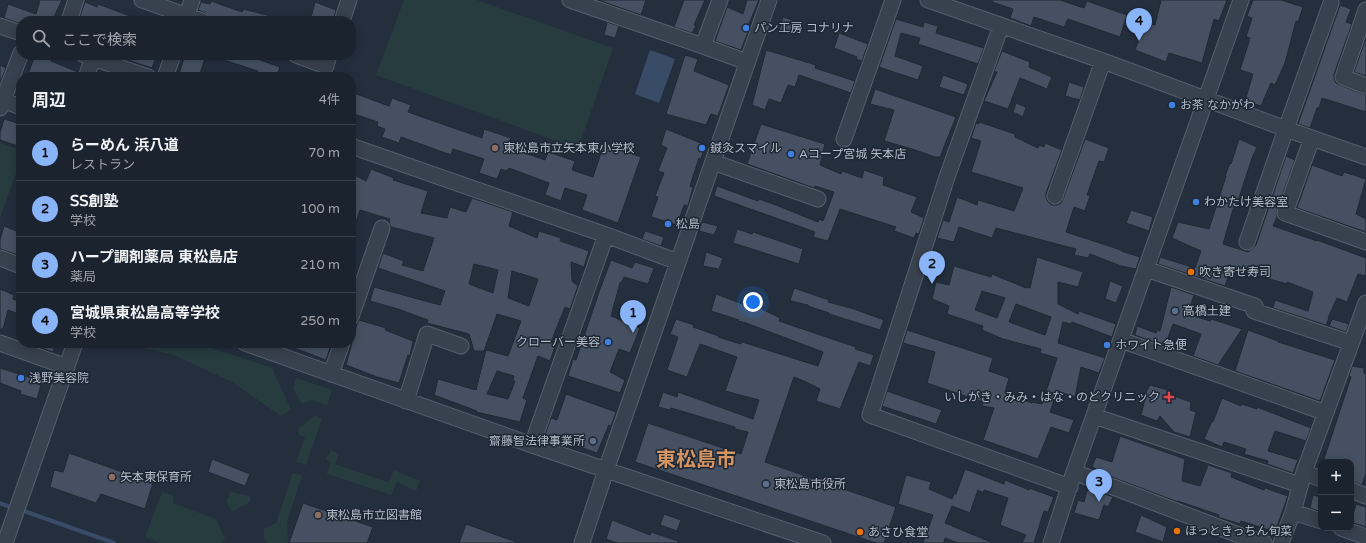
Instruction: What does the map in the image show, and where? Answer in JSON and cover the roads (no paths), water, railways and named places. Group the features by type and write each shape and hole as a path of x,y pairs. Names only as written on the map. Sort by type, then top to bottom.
{"street":[{"path":"71,16 76,0"},
{"path":"142,0 181,16"},
{"path":"187,16 192,0"},
{"path":"344,16 349,0"},
{"path":"570,0 747,62"},
{"path":"703,46 720,0"},
{"path":"582,543 769,0"},
{"path":"844,139 893,0"},
{"path":"928,0 1366,157"},
{"path":"1051,543 1074,472 1241,0"},
{"path":"1248,242 1331,2"},
{"path":"1365,17 1343,77 1366,86"},
{"path":"0,26 16,31"},
{"path":"1001,26 947,177 870,415 1070,487"},
{"path":"16,106 1,103 18,60"},
{"path":"87,72 88,60"},
{"path":"100,60 134,72"},
{"path":"167,72 171,60"},
{"path":"310,60 326,66 328,60"},
{"path":"1055,196 1103,62"},
{"path":"1312,138 1285,212 1366,242"},
{"path":"356,148 606,235 678,262"},
{"path":"713,162 818,199"},
{"path":"356,303 382,228"},
{"path":"532,445 606,235"},
{"path":"0,258 16,264"},
{"path":"1146,269 1255,306 1254,311 1351,344"},
{"path":"1281,543 1293,512 1302,478 1366,303"},
{"path":"406,401 427,334 461,346"},
{"path":"1121,340 1326,413"},
{"path":"0,343 67,367"},
{"path":"5,543 73,348"},
{"path":"258,348 532,445 823,543"},
{"path":"331,374 340,348"},
{"path":"1094,416 1302,478 1318,479"},
{"path":"1074,472 1243,540 1264,543"},
{"path":"1354,491 1366,496"},
{"path":"1293,512 1318,520"},
{"path":"1349,531 1366,537"}],"water":[{"path":"650,50 675,59 659,103 635,94"}],"waterway":[{"path":"0,503 10,507"},
{"path":"24,511 114,543"}],"place":[{"name":"パン工房 コナリナ","path":"746,28"},
{"name":"宮城県東松島高等学校","path":"1139,41"},
{"name":"お茶 なかがわ","path":"1172,105"},
{"name":"東松島市立矢本東小学校","path":"495,148"},
{"name":"鍼灸スマイル","path":"702,148"},
{"name":"Aコープ宮城 矢本店","path":"791,154"},
{"name":"わかたけ美容室","path":"1196,202"},
{"name":"松島","path":"668,224"},
{"name":"吹き寄せ寿司","path":"1191,272"},
{"name":"SS創塾","path":"932,284"},
{"name":"高橋土建","path":"1175,311"},
{"name":"らーめん 浜八道","path":"633,333"},
{"name":"クローバー美容","path":"608,342"},
{"name":"ホワイト急便","path":"1107,345"},
{"name":"浅野美容院","path":"21,378"},
{"name":"いしがき・みみ・はな・のどクリニック","path":"1169,397"},
{"name":"齋藤智法律事業所","path":"593,441"},
{"name":"矢本東保育所","path":"112,477"},
{"name":"東松島市役所","path":"766,484"},
{"name":"ハープ調剤薬局 東松島店","path":"1099,502"},
{"name":"東松島市立図書館","path":"318,515"},
{"name":"ほっときっちん旬菜","path":"1177,531"},
{"name":"あさひ食堂","path":"860,532"}],"district":[{"name":"東松島市","path":"696,460"}]}
